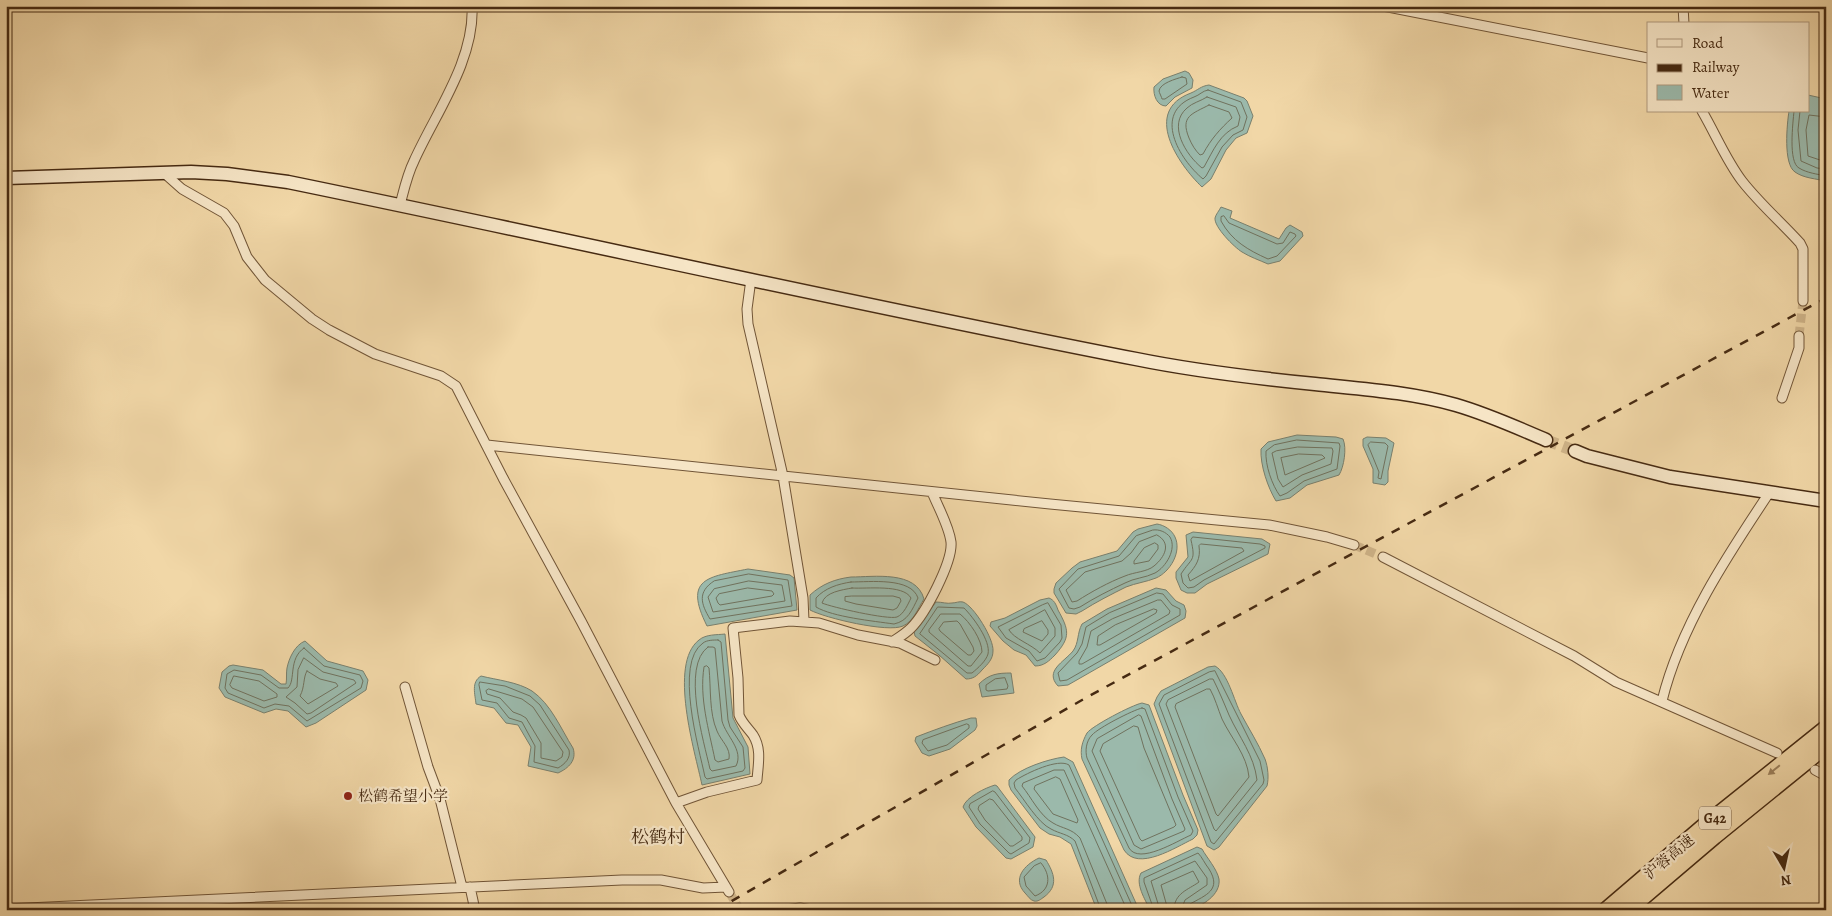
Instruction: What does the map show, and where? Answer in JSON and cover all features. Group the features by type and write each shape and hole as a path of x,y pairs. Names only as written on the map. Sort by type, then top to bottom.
{"highway":[{"name":"沪蓉高速","path":"1607,910 1705,826 1826,729"},
{"name":"沪蓉高速","path":"1627,910 1826,745"}],"main road":[{"path":"6,178 207,172 268,179 1176,367 1230,376 1382,392 1431,400 1455,405 1546,440"},
{"path":"1575,451 1587,456 1655,473 1826,502"}],"street":[{"path":"400,205 406,179 414,160 446,100 458,71 468,41 472,6"},
{"path":"1383,6 1647,58"},
{"path":"1683,6 1684,22"},
{"path":"1703,112 1720,146 1741,179 1765,208 1800,243 1803,249 1803,301"},
{"path":"6,909 622,880 661,880 704,888 727,889 676,803 460,391 452,382 441,376 375,354 312,319 265,280 247,257 234,226 224,214 182,189 164,173"},
{"path":"751,280 747,309 748,324 783,476 803,598 804,622"},
{"path":"1782,398 1799,348 1799,336"},
{"path":"487,445 1269,525 1327,537 1354,545"},
{"path":"892,642 912,628 944,573 950,552 949,534 932,492"},
{"path":"1662,702 1676,658 1710,586 1734,545 1769,493"},
{"path":"1383,557 1574,656 1616,682 1777,752"},
{"path":"676,803 707,792 757,780 759,755 757,743 740,720 739,714 738,678 733,628 784,621 819,623 900,643 935,660"},
{"path":"405,687 466,887 476,910"},
{"path":"1815,770 1826,776"},
{"path":"786,910 800,908 810,910"}],"water":[{"path":"1185,71 1189,73 1193,80 1192,88 1175,97 1166,106 1160,104 1155,97 1154,87 1163,79"},
{"path":"1209,85 1244,98 1253,116 1247,133 1236,138 1226,150 1211,179 1202,187 1183,165 1175,152 1169,138 1167,125 1169,112 1176,101"},
{"path":"1810,95 1826,99 1826,181 1806,177 1798,174 1791,168 1787,153 1789,112 1810,112"},
{"path":"1221,207 1232,211 1230,218 1279,239 1290,225 1302,232 1303,236 1280,261 1268,264 1242,252 1225,236 1215,218"},
{"path":"1297,435 1343,439 1345,452 1342,467 1339,475 1307,485 1290,498 1276,501 1265,476 1261,449 1268,442"},
{"path":"1367,437 1386,438 1394,443 1388,471 1388,482 1385,485 1373,483 1373,469 1363,446 1363,439"},
{"path":"1157,524 1170,530 1174,534 1177,543 1176,555 1166,571 1156,578 1126,587 1076,614 1066,613 1054,593 1056,583 1080,562 1117,551 1133,532"},
{"path":"1193,532 1262,539 1270,544 1268,554 1207,584 1195,593 1187,593 1181,590 1176,578 1176,572 1188,557 1186,535"},
{"path":"748,569 790,575 794,578 797,610 707,626 700,610 698,598 699,589 704,582 721,575"},
{"path":"882,576 903,579 912,583 920,590 924,599 907,624 895,628 856,624 810,610 810,595 829,583 851,577"},
{"path":"1156,588 1166,590 1176,601 1184,605 1186,611 1185,618 1068,685 1058,686 1054,681 1054,671 1075,648 1082,624 1107,609"},
{"path":"1049,598 1055,602 1064,623 1067,633 1066,638 1060,649 1051,659 1044,664 1035,666 1026,655 1014,650 1003,641 990,626 991,622 1005,618 1040,600"},
{"path":"936,602 963,602 978,616 987,631 993,651 992,656 986,666 973,678 966,679 915,636 914,631"},
{"path":"725,634 733,718 748,747 750,774 702,785 686,709 685,668 690,652 699,640 708,636"},
{"path":"305,641 327,661 363,671 368,680 366,690 316,723 306,727 288,711 276,709 264,713 225,697 219,688 222,672 233,665 263,670 281,684 286,684 287,668 291,656 295,649"},
{"path":"1215,666 1224,675 1241,714 1262,753 1266,762 1268,776 1267,786 1219,847 1214,850 1207,846 1154,704 1161,691 1208,667"},
{"path":"1002,673 1011,673 1014,693 982,697 979,684 986,678"},
{"path":"481,676 520,685 539,696 555,717 573,748 573,760 566,769 558,773 528,766 531,747 518,725 506,723 494,708 476,704 475,685"},
{"path":"1142,703 1149,705 1198,830 1197,835 1193,839 1167,852 1157,856 1138,859 1130,856 1124,850 1082,759 1081,752 1084,740 1090,730 1113,716"},
{"path":"971,718 976,718 977,726 975,730 950,749 929,756 922,753 915,741 916,737"},
{"path":"1064,757 1073,762 1139,910 1097,910 1071,844 1040,828 1011,790 1009,780 1020,772 1043,762"},
{"path":"995,785 1035,837 1033,847 1011,859 1006,858 976,827 963,807 972,796"},
{"path":"1197,847 1202,849 1218,875 1219,885 1214,895 1205,903 1189,910 1150,910 1140,887 1139,877 1141,873"},
{"path":"1039,858 1046,860 1054,879 1049,893 1035,901 1030,899 1021,888 1020,878 1025,868"}],"tunnel":[{"path":"1799,336 1803,301"},
{"path":"1546,440 1575,451"},
{"path":"1354,545 1383,557"},
{"path":"729,892 740,910"}],"railway":[{"path":"716,910 1089,696 1826,298"}],"place":[{"name":"松鹤希望小学","path":"348,796"}],"district":[{"name":"松鹤村","path":"658,837"}]}
